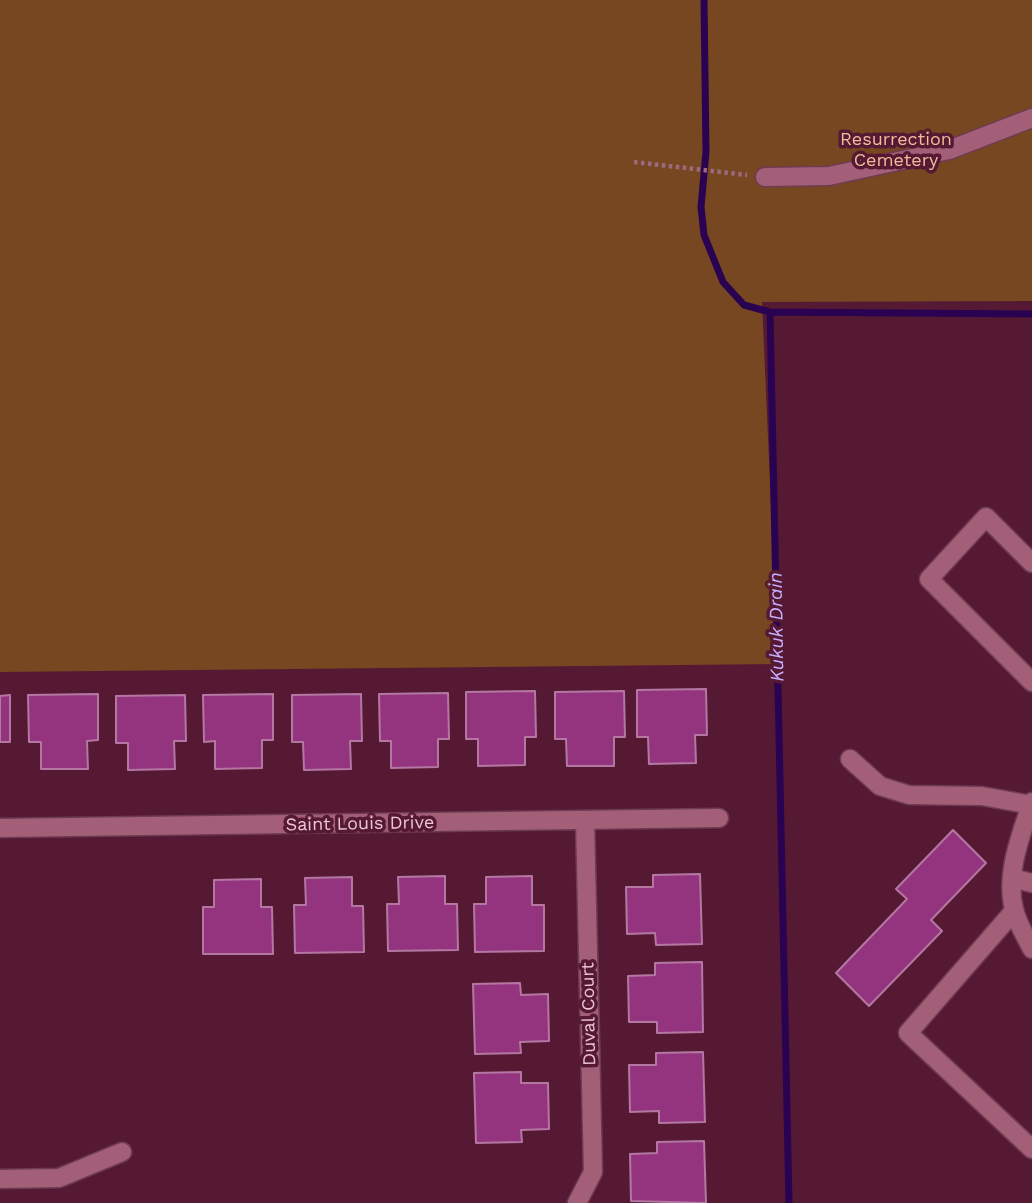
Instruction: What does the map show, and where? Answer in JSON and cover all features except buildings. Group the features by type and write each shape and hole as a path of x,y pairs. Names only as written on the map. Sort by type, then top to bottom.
{"street":[{"path":"765,177 830,176 936,153 1032,118"},
{"path":"1032,563 986,517 929,579 1032,682"},
{"path":"850,759 880,786 909,795 982,796 1032,804 1026,838 1012,878 1014,911 1032,949"},
{"name":"Saint Louis Drive","path":"0,828 719,818"},
{"name":"Duval Court","path":"577,1203 593,1172 585,820"},
{"path":"1012,878 1032,883"},
{"path":"1014,911 908,1033 1032,1149"},
{"path":"0,1179 59,1178 122,1152"}],"path":[{"path":"634,162 765,177"}],"green space":[{"name":"Resurrection Cemetery","path":"0,0 1032,0 1032,301 762,302 778,664 0,672"}],"waterway":[{"path":"704,0 706,152 701,207 704,235 723,282 744,305 770,312 1032,314"},
{"name":"Kukuk Drain","path":"770,312 789,1203"}]}
